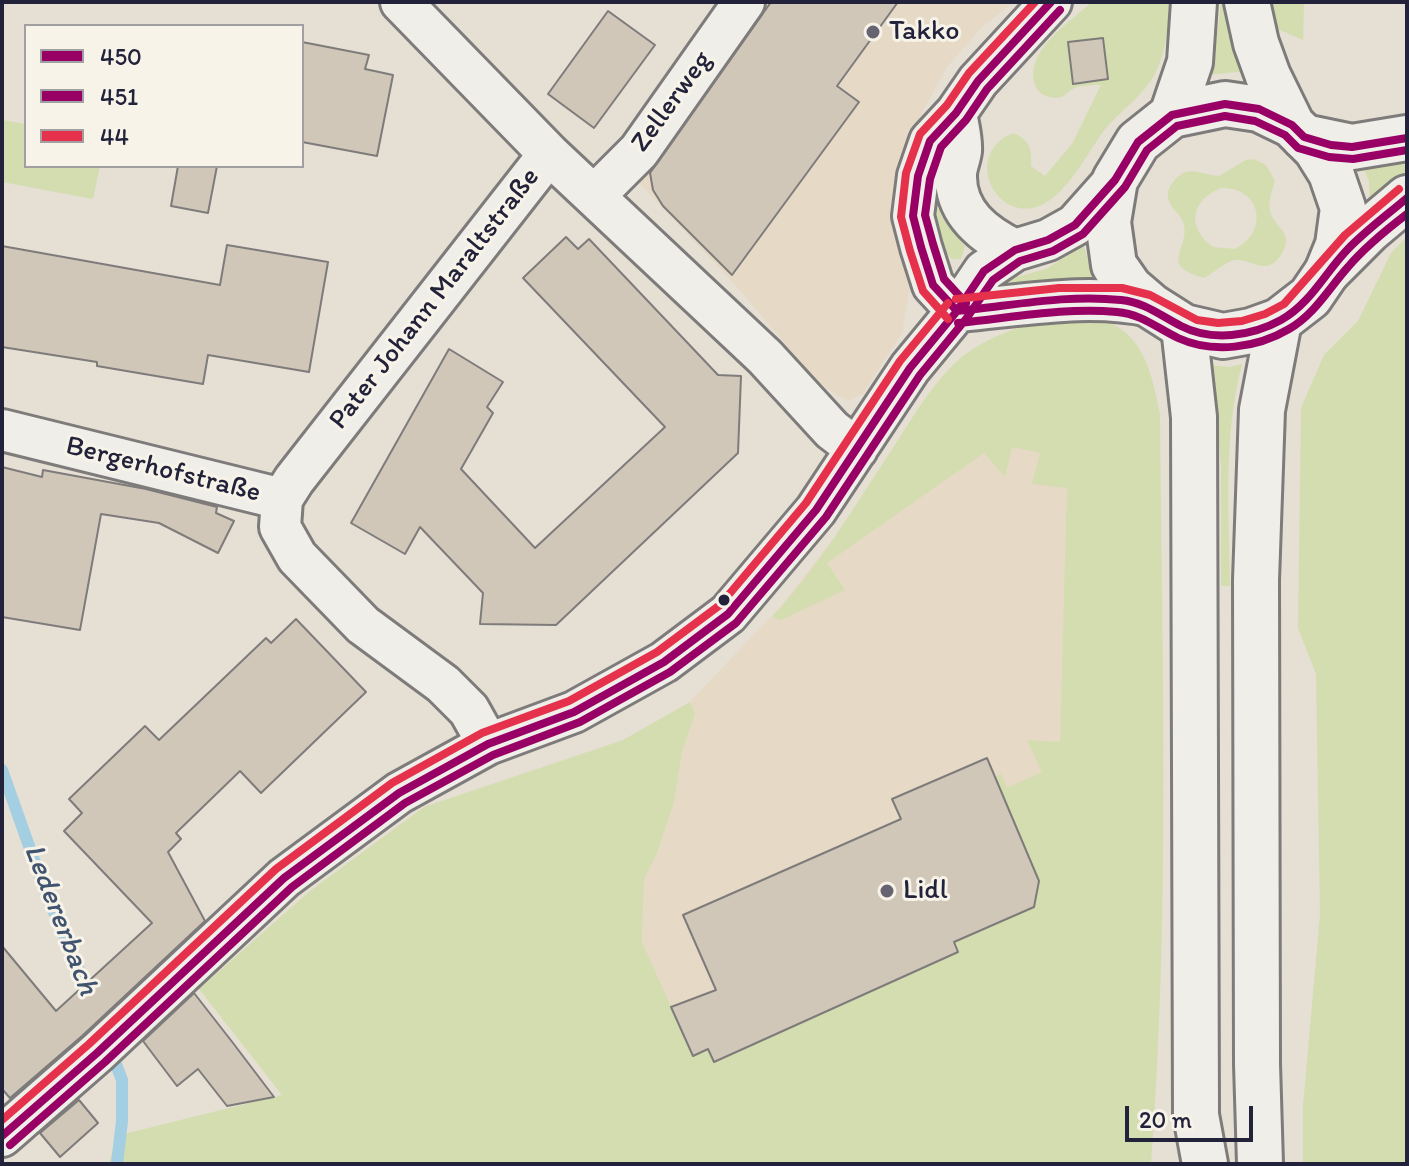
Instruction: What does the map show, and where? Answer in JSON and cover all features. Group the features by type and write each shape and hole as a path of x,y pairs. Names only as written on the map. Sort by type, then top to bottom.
{"main road":[{"path":"1172,115 1190,62 1194,2"},
{"path":"1247,2 1256,43 1268,76 1298,131 1316,149 1331,173 1343,208 1338,245 1327,272"},
{"path":"1407,138 1352,147 1298,131 1259,109 1225,104 1172,115 1138,142 1115,180 1108,222 1114,265 1130,288 1167,317 1223,336 1251,331 1279,321 1310,297 1327,272 1357,240 1407,198"},
{"path":"1167,317 1194,417 1196,1115 1205,1164"},
{"path":"1260,1164 1257,1064 1257,550 1262,410 1279,321"},
{"path":"1185,1164 1196,1115"}],"street":[{"name":"Pater Johann Maraltstraße","path":"282,499 549,154 401,2"},
{"name":"Zellerweg","path":"594,196 639,151 744,2"},
{"path":"957,311 933,285 913,216 918,176 930,141 956,113 978,81 1051,2"},
{"path":"956,113 961,148 956,176 960,202 971,221 993,239 1015,250"},
{"path":"549,154 765,357 832,430 857,449"},
{"path":"2,1136 284,878 399,793 488,744 574,712 664,662 728,614 816,510 910,368 957,311 984,271 1015,250 1048,240 1075,225 1115,180"},
{"path":"957,311 1092,299 1122,300 1167,317"},
{"name":"Bergerhofstraße","path":"2,430 282,499 280,527 297,557 363,625 443,684 469,710 488,744"}],"shaded area":[{"path":"724,2 1014,2 981,28 947,67 914,128 893,192 909,290 902,333 863,394 849,400 818,382 737,287 613,155"},
{"name":"Lidl","path":"962,357 1092,390 1079,959 703,1077 642,942 644,879 657,853 674,803 682,752 695,714 690,702 782,605 837,534 925,399"}],"green space":[{"path":"1092,2 1169,2 1166,39 1159,66 1145,89 1106,128 1055,196 1033,208 1019,208 1006,203 996,193 987,168 990,155 998,143 1013,133 1019,136 1030,150 1031,166 1045,176 1072,144 1101,85 1078,87 1062,97 1052,98 1038,91 1033,72 1036,60 1051,38"},
{"path":"1221,2 1230,2 1251,71 1204,75 1216,43"},
{"path":"1263,2 1304,2 1303,40 1268,25"},
{"path":"2,120 24,124 24,168 100,168 93,199 2,182"},
{"path":"1407,156 1407,178 1370,204 1369,181 1359,159"},
{"path":"1254,159 1266,165 1275,181 1270,211 1285,235 1285,247 1269,266 1238,260 1204,278 1190,273 1179,262 1184,225 1169,202 1170,187 1184,172 1219,176 1246,160","holes":["1221,188 1245,195 1256,211 1253,232 1235,249 1213,247 1199,231 1196,223 1198,207 1203,199"]},
{"path":"935,196 942,218 965,246 961,259 952,259 938,238 928,197"},
{"path":"1407,237 1407,1164 1303,1164 1303,1106 1320,915 1316,674 1298,628 1301,408 1324,355 1358,321 1391,253"},
{"path":"1084,245 1092,278 1043,285 1002,286 1002,281 1046,269"},
{"path":"1052,317 1091,317 1125,332 1135,342 1149,369 1160,414 1163,883 1151,1164 109,1164 116,1136 282,1095 199,989 310,891 424,807 623,740 690,702 695,714 682,752 674,803 657,853 644,879 642,942 693,1055 708,1049 714,1062 958,952 945,922 996,900 1005,920 1034,907 1039,881 995,777 1001,774 1007,788 1042,772 1027,740 1060,742 1067,488 1032,484 1040,453 1012,447 1005,477 984,453 827,563 845,590 781,620 772,617 821,557 925,399 952,366 994,337"},
{"path":"1242,364 1230,446 1230,586 1221,586 1221,465 1211,365 1229,367"}],"building":[{"path":"771,2 898,2 837,86 859,102 732,275 663,206 653,190 650,173"},
{"path":"608,11 655,45 594,128 548,94"},
{"path":"1103,38 1108,79 1073,84 1068,42"},
{"path":"304,42 369,55 365,69 393,75 377,156 304,142"},
{"path":"178,168 217,168 208,213 171,206"},
{"path":"566,237 578,249 589,239 718,375 741,376 738,453 556,625 480,624 483,593 420,527 405,554 351,523 449,349 503,382 487,407 493,413 461,469 535,548 665,427 523,278"},
{"path":"227,245 328,262 309,372 208,355 203,384 97,366 97,362 2,347 2,246 220,285"},
{"path":"2,467 42,477 43,470 146,489 217,507 216,513 234,521 218,553 159,523 101,514 80,630 2,617"},
{"path":"296,619 366,692 261,793 240,771 176,833 181,839 168,852 205,921 82,1036 10,1098 2,1089 2,946 56,1011 152,923 64,831 82,813 69,799 145,726 159,740 266,638 271,643"},
{"name":"Lidl","path":"987,758 1039,881 1034,907 954,942 958,952 714,1062 708,1049 693,1056 671,1007 716,990 683,915 901,819 892,799"},
{"path":"194,993 274,1097 227,1106 198,1069 177,1086 143,1041"},
{"path":"79,1100 98,1123 60,1157 40,1133"}],"waterway":[{"name":"Ledererbach","path":"2,770 45,891 122,1080 122,1121 117,1164"}],"transit line":[{"name":"44","path":"948,319 923,291 910,251 901,217 906,173 920,134 947,105 969,73 1035,2"},
{"name":"450","path":"957,311 933,285 921,247 913,216 918,176 930,141 956,113 978,81 1051,2"},
{"name":"451","path":"966,303 944,279 933,244 925,215 930,179 941,147 966,120 987,89 1060,10"},
{"name":"450","path":"2,1136 97,1053 284,878 399,793 488,744 574,712 664,662 728,614 816,510 910,368 957,311 984,271 1015,250 1048,240 1075,225 1115,180 1138,142 1172,115 1225,104 1259,109 1292,125 1304,137 1331,145 1352,147 1407,138"},
{"name":"451","path":"10,1145 105,1062 292,887 405,803 493,755 580,722 670,672 736,623 826,517 920,375 993,280 1020,261 1053,251 1083,234 1125,187 1147,150 1177,126 1225,116 1255,121 1285,135 1298,148 1329,157 1353,159 1407,150"},
{"name":"44","path":"956,299 1059,288 1122,288 1150,295 1197,320 1218,323 1242,321 1284,304 1345,235 1399,189"},
{"name":"450","path":"957,311 1059,300 1121,300 1145,306 1181,326 1206,334 1232,335 1258,330 1291,313 1309,297 1354,243 1407,198"},
{"name":"451","path":"958,323 1057,312 1117,312 1141,318 1178,338 1206,346 1235,347 1263,341 1298,323 1361,253 1407,214"},
{"name":"44","path":"2,1120 89,1044 276,869 392,783 482,733 569,701 657,652 720,605 806,503 900,361 948,303"}],"place":[{"name":"Takko","path":"873,32"},
{"name":"Lidl","path":"887,891"}]}
